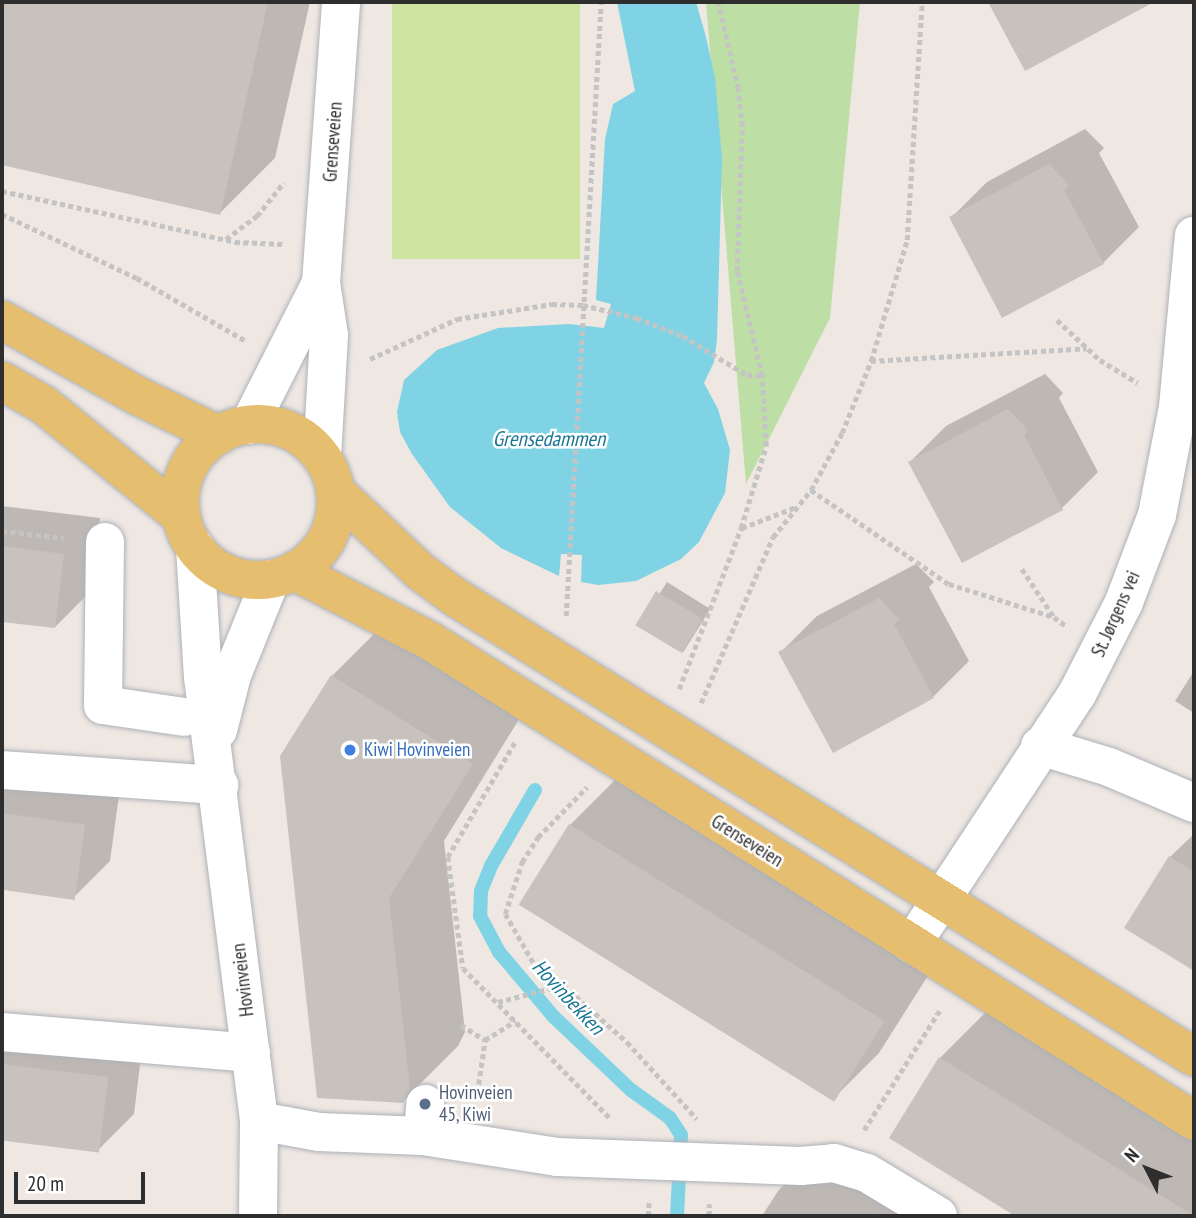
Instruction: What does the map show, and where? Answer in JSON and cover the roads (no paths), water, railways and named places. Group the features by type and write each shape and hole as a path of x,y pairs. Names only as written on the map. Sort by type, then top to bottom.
{"main road":[{"path":"2,320 138,396 234,430 290,431 322,457 336,492 421,572 455,597 1194,1057"},
{"path":"2,381 44,405 187,531 228,574 283,575 314,557 328,538 336,492"},
{"path":"187,531 187,472 200,451 234,430"},
{"name":"Grenseveien","path":"283,575 430,641 1194,1121"}],"street":[{"name":"Grenseveien","path":"322,457 328,335 321,283 341,2"},
{"name":"St. Jørgens vei","path":"912,944 1101,650 1157,515 1186,405 1194,236"},
{"name":"Grenseveien","path":"234,430 321,283"},
{"name":"Hovinveien","path":"187,531 259,1121 258,1216"},
{"path":"105,542 103,705 184,717"},
{"name":"Hovinveien","path":"214,745 232,675 283,575"},
{"path":"1040,746 1110,767 1194,803"},
{"path":"2,770 219,785"},
{"path":"2,1032 251,1053"},
{"path":"259,1121 319,1132 424,1120 557,1157 841,1166 867,1173 938,1216"}],"water":[{"name":"Grensedammen","path":"617,2 696,2 706,37 715,78 722,159 717,340 714,362 704,383 718,409 730,450 725,493 699,542 681,559 636,581 598,585 581,582 582,555 561,554 559,576 501,548 450,507 412,454 400,432 397,412 404,380 437,350 498,328 569,324 604,328 611,304 596,300 605,139 613,104 635,91"}],"waterway":[{"name":"Hovinbekken","path":"535,790 491,866 481,891 480,916 499,952 554,1017 631,1090 670,1118 681,1135 677,1216"}],"place":[{"name":"Kiwi Hovinveien","path":"350,750"},
{"name":"Hovinveien 45, Kiwi","path":"425,1104"}]}
